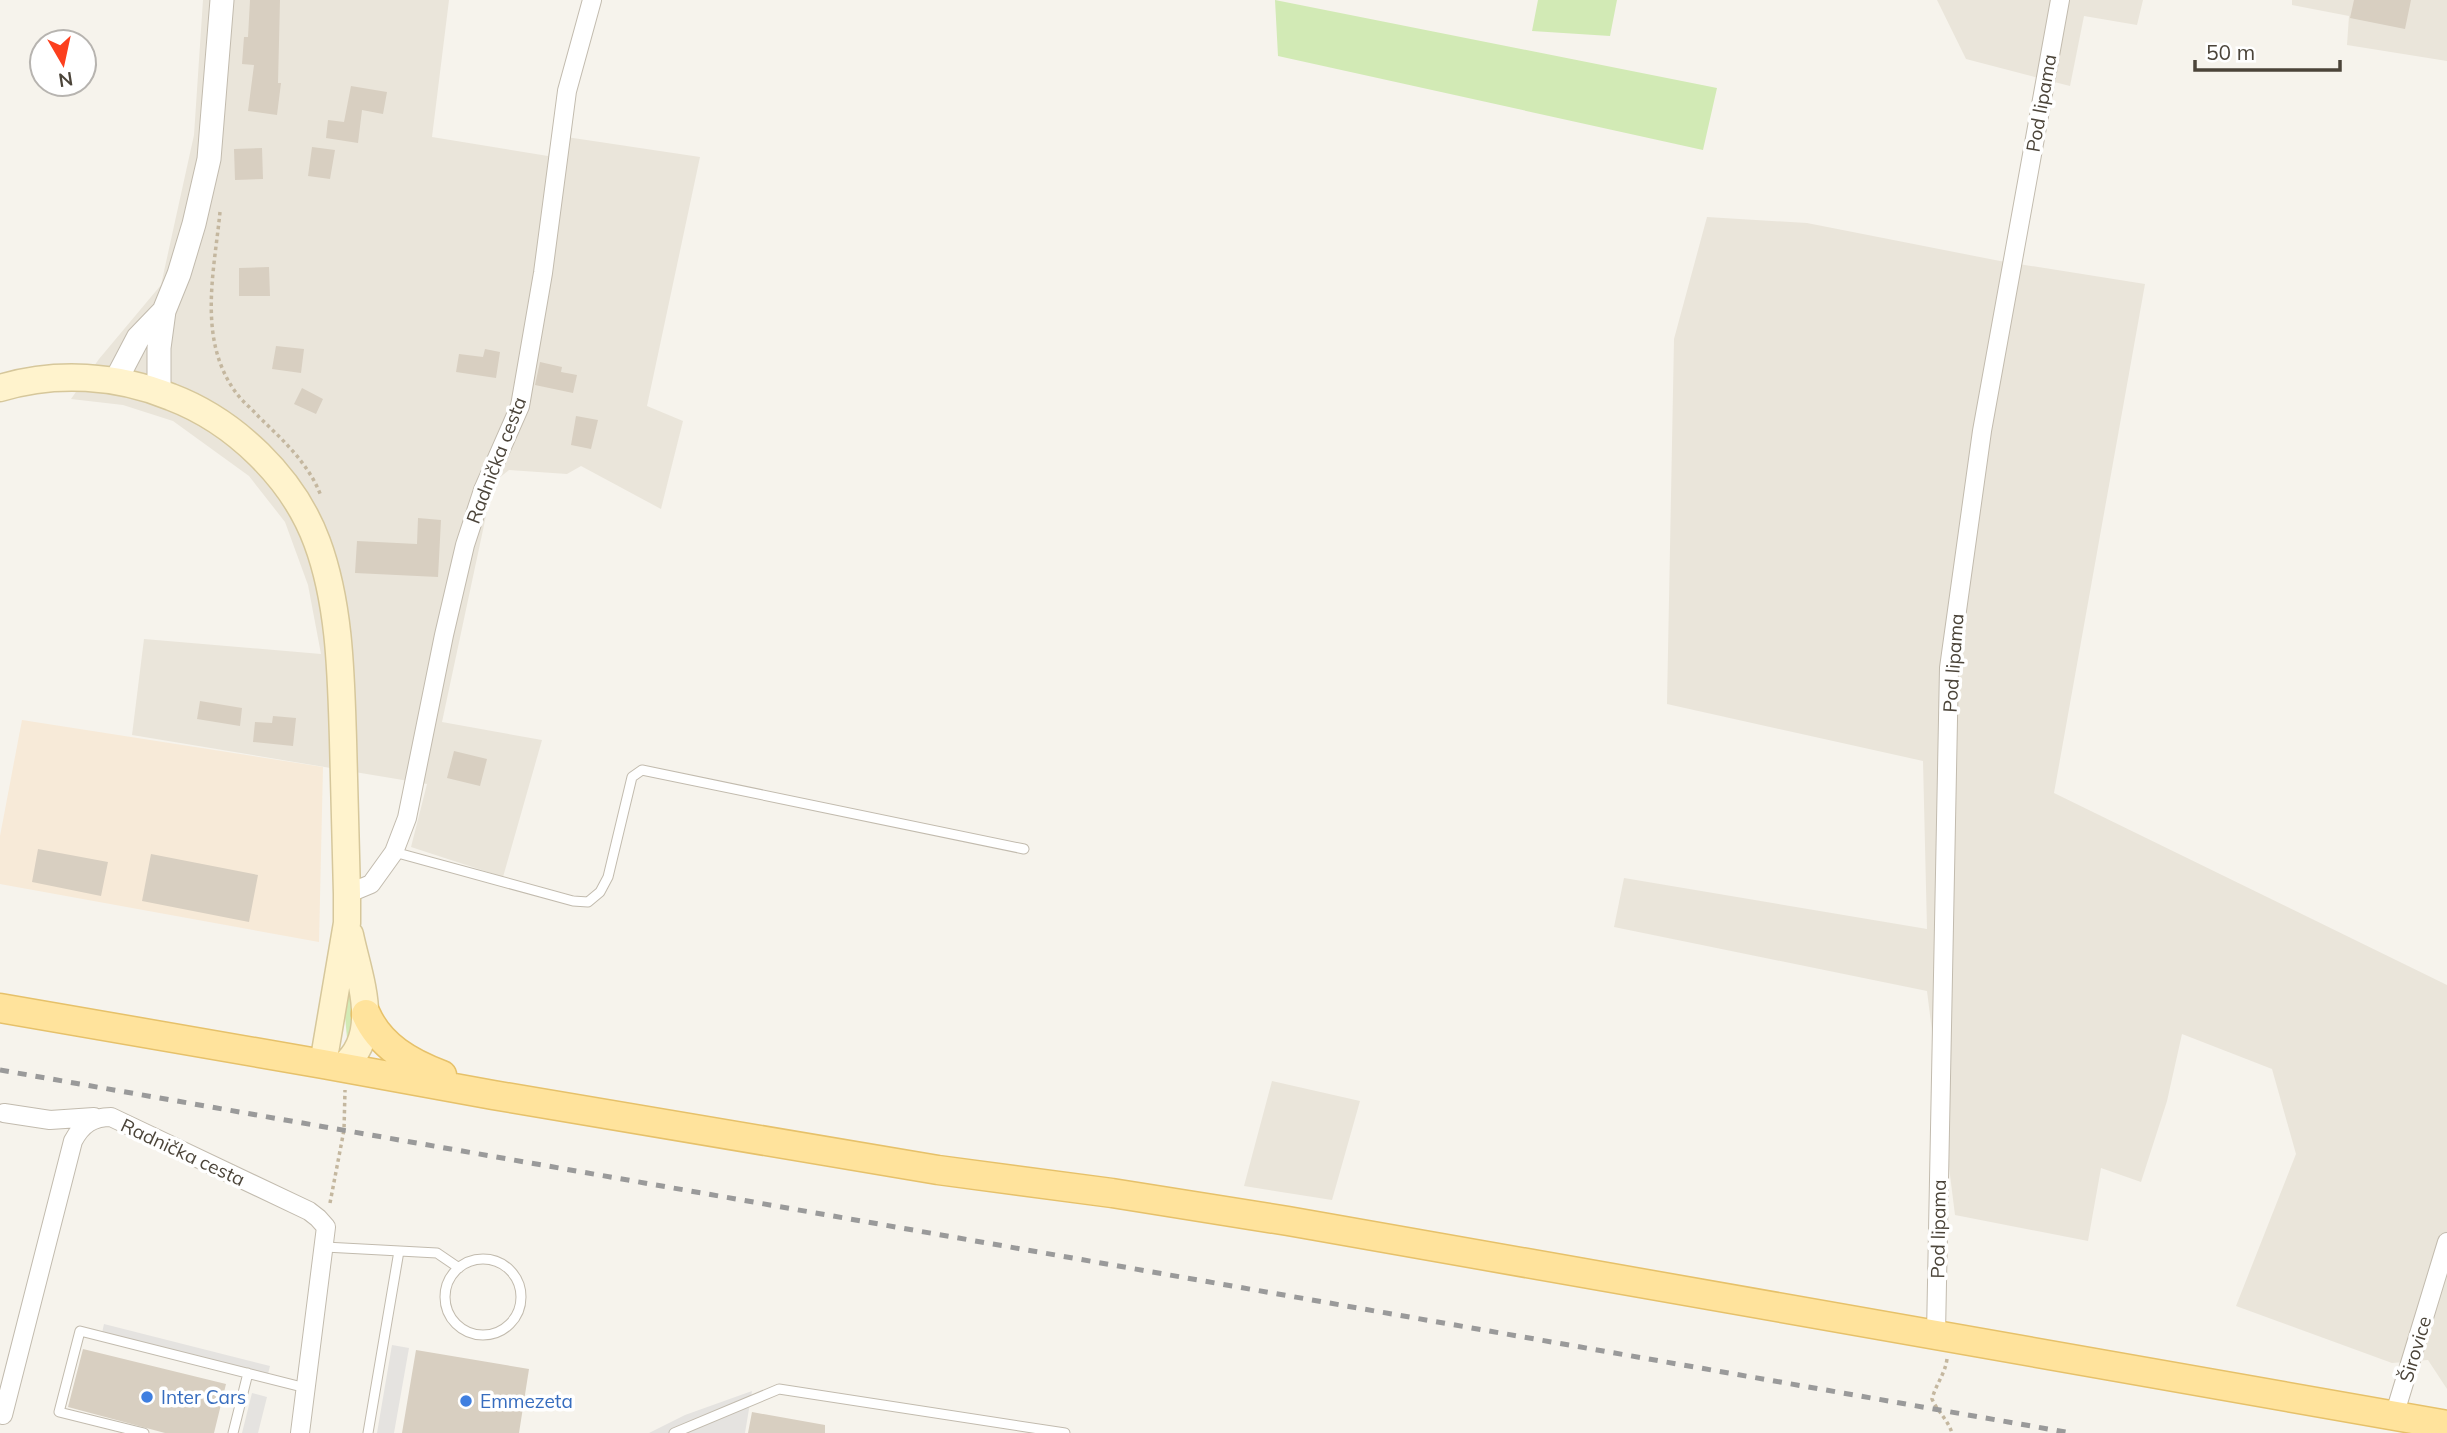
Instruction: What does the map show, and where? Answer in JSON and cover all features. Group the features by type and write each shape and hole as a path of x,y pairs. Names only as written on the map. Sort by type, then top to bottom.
{"main road":[{"path":"0,388 76,377 116,380 190,404 239,435 271,469 296,501 317,541 329,586 339,643 347,894 347,923 332,1065"},
{"path":"347,923 366,1014 377,1034 397,1052 435,1072 493,1096"},
{"path":"0,1008 332,1065 493,1096 938,1170 1112,1193 1275,1219 2447,1425"},
{"path":"332,1065 357,1053 363,1042 366,1014"}],"street":[{"path":"159,392 159,348 164,311 179,274 194,224 209,159 222,0"},
{"name":"Radnička cesta","path":"347,894 371,884 394,852 407,818 465,545 483,490 520,406 543,274 567,90 592,0"},
{"name":"Pod lipama","path":"1941,1335 1949,668 1982,431 2060,0"},
{"path":"116,380 138,338 164,311"},
{"path":"4,1113 50,1120 99,1117"},
{"name":"Radnička cesta","path":"73,1140 86,1123 99,1117 111,1118 296,1205 318,1218 326,1227"},
{"path":"3,1415 73,1140 64,1129 50,1120"},
{"path":"300,1433 326,1227"},
{"name":"Širovice","path":"2394,1416 2447,1242"}],"lane":[{"path":"394,852 573,901 588,902 600,892 608,877 632,777 642,770 1024,849"},
{"path":"325,1247 437,1253 459,1268"},
{"path":"368,1433 399,1251"},
{"path":"481,1259 504,1265 513,1274 519,1285 519,1311 502,1331 489,1335 464,1331 447,1312 446,1288 459,1268 481,1259"},
{"path":"144,1433 59,1412 80,1331 306,1388"},
{"path":"233,1433 248,1373"},
{"path":"674,1433 779,1389 1065,1433"}],"path":[{"path":"221,202 212,291 211,334 218,360 237,393 295,453 323,500"},
{"path":"326,1227 344,1130 345,1088 332,1065"},
{"path":"1941,1335 1947,1359 1945,1373 1935,1388 1932,1399 1937,1410 1948,1422 1952,1433"}],"shaded area":[{"path":"203,0 449,0 432,137 548,156 553,135 700,157 647,406 683,421 661,509 581,466 567,474 509,470 493,483 442,722 542,740 503,877 411,847 427,784 132,735 144,639 321,654 308,585 285,522 249,476 173,421 123,405 71,399 99,359 161,285 194,135"},
{"path":"1937,0 2143,0 2137,25 2084,16 2070,86 1966,59"},
{"path":"2292,0 2447,0 2447,61 2347,45 2349,16 2292,5"},
{"path":"1707,217 1807,223 2000,261 2145,284 2054,793 2447,985 2447,1389 2428,1360 2392,1363 2236,1306 2296,1154 2272,1069 2182,1034 2167,1101 2141,1182 2101,1168 2088,1241 1955,1215 1927,991 1614,927 1624,878 1927,929 1923,761 1667,704 1674,339"},
{"path":"22,720 323,767 319,942 0,884 0,836"},
{"path":"1272,1081 1360,1101 1332,1200 1244,1186"},
{"path":"104,1324 270,1366 268,1374 102,1333"},
{"path":"392,1345 409,1348 394,1433 377,1433"},
{"path":"752,1391 745,1433 649,1433 685,1415"},
{"path":"252,1393 267,1397 258,1433 242,1433"}],"green space":[{"path":"1275,0 1717,88 1703,150 1278,56"},
{"path":"1538,0 1617,0 1610,36 1532,31"},
{"path":"352,978 355,1033 347,1038 345,1016 348,980"}],"building":[{"path":"250,0 280,0 278,83 281,83 277,115 248,111 254,65 242,64 244,37 248,37"},
{"path":"2354,0 2411,0 2405,29 2350,18"},
{"path":"351,86 387,92 383,114 362,110 358,143 326,138 328,120 344,122"},
{"path":"312,147 335,150 330,179 308,176"},
{"path":"262,148 263,179 235,180 234,149"},
{"path":"269,267 270,296 239,296 239,268"},
{"path":"276,346 304,349 301,373 272,369"},
{"path":"485,349 500,352 496,378 456,372 459,354 483,357"},
{"path":"540,362 562,367 561,372 577,375 573,393 535,385"},
{"path":"302,388 323,399 316,414 294,404"},
{"path":"576,416 598,420 591,449 571,445"},
{"path":"418,518 441,520 438,577 355,573 357,541 417,544"},
{"path":"200,701 242,708 240,726 197,719"},
{"path":"273,716 296,718 293,746 253,742 255,722 272,723"},
{"path":"454,751 487,759 480,786 447,778"},
{"path":"38,849 108,862 101,896 32,882"},
{"path":"151,854 258,875 249,922 142,901"},
{"name":"Inter Cars","path":"83,1349 226,1384 214,1433 165,1433 68,1407"},
{"name":"Emmezeta","path":"416,1350 529,1369 519,1433 402,1433"},
{"path":"752,1412 825,1425 825,1433 748,1433"}],"railway":[{"path":"0,1070 2071,1433"}],"place":[{"name":"Inter Cars","path":"147,1397"},
{"name":"Emmezeta","path":"466,1401"}]}
